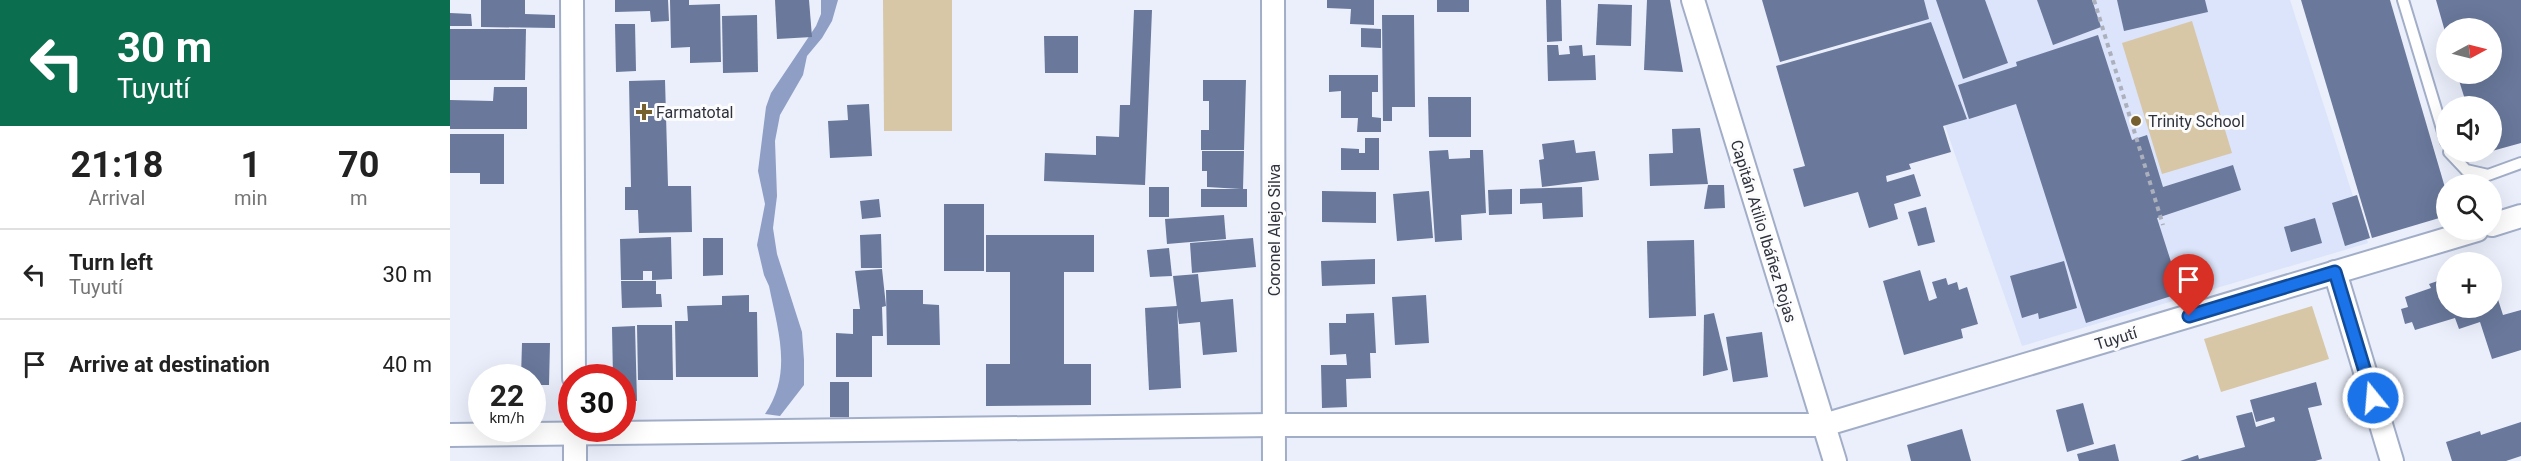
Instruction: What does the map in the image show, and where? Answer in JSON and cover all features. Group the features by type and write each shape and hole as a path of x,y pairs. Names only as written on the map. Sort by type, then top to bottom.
{"street":[{"path":"572,0 574,364"},
{"name":"Coronel Alejo Silva","path":"1274,0 1275,461"},
{"name":"Capitán Atilio Ibáñez Rojas","path":"1693,0 1835,461"},
{"path":"2502,222 2521,216"},
{"name":"Tuyutí","path":"636,430 1274,425 1824,425 2443,240"},
{"path":"2335,272 2392,461"},
{"name":"Tuyutí","path":"450,435 558,432"},
{"path":"575,442 575,461"}],"lane":[{"path":"2403,0 2436,109"},
{"path":"2458,162 2466,170 2488,175 2521,163"}],"path":[{"path":"2094,0 2163,225"}],"shaded area":[{"path":"883,0 952,0 952,131 884,131"},
{"name":"Trinity School","path":"1901,0 2290,0 2368,243 2022,346"},
{"path":"2192,21 2232,153 2162,174 2122,43"},
{"path":"2312,306 2329,359 2221,392 2204,339"}],"water":[{"path":"821,0 838,0 832,21 807,56 803,75 780,115 775,141 777,196 773,228 777,254 802,332 804,360 804,385 780,416 765,414 774,399 779,383 781,352 769,286 757,245 765,204 758,171 766,107 771,93 816,26 821,14"}],"building":[{"path":"481,0 525,0 525,14 555,15 555,28 481,27"},
{"path":"615,0 668,0 669,21 651,22 650,11 615,12"},
{"path":"670,0 689,0 689,5 720,4 721,62 690,63 690,47 671,48"},
{"path":"775,0 809,0 812,37 777,39"},
{"path":"1327,0 1374,0 1374,25 1350,24 1351,9 1327,8"},
{"path":"1437,0 1469,0 1469,12 1437,12"},
{"path":"1546,0 1561,0 1562,41 1547,42"},
{"path":"1647,0 1670,0 1683,72 1644,70"},
{"path":"1762,0 1924,0 1929,19 1780,62"},
{"path":"1936,0 1985,0 2008,63 1963,79"},
{"path":"2037,0 2092,0 2101,27 2053,45"},
{"path":"2117,0 2205,0 2208,12 2124,31"},
{"path":"2301,0 2390,0 2441,174 2436,174 2436,219 2372,238"},
{"path":"2436,0 2521,0 2521,143 2502,148 2502,96 2464,96 2460,84 2502,84 2502,18 2441,18"},
{"path":"1598,4 1632,5 1631,46 1596,45"},
{"path":"1134,10 1152,10 1145,185 1044,181 1045,153 1096,155 1096,136 1119,137 1120,105 1130,105"},
{"path":"450,13 471,14 472,26 450,26"},
{"path":"757,15 758,72 723,73 722,16"},
{"path":"1382,15 1414,15 1415,107 1392,107 1392,121 1383,121"},
{"path":"1931,22 1967,119 1943,126 1951,152 1909,164 1911,169 1886,176 1887,182 1914,174 1921,196 1894,204 1898,219 1869,228 1858,192 1804,207 1793,169 1805,166 1776,66"},
{"path":"615,24 635,24 636,71 616,72"},
{"path":"1361,28 1381,29 1381,48 1361,47"},
{"path":"450,29 526,29 525,80 450,80"},
{"path":"2098,35 2132,140 2147,135 2163,187 2233,165 2241,190 2157,218 2181,293 2086,323 2016,104 1969,119 1958,85 2017,66 2016,62"},
{"path":"1044,36 1078,36 1078,73 1045,73"},
{"path":"1547,45 1558,45 1559,55 1570,54 1569,46 1582,45 1583,56 1595,55 1596,80 1548,81"},
{"path":"1329,75 1378,75 1378,92 1372,92 1372,117 1381,118 1381,132 1357,132 1358,118 1341,118 1341,91 1329,92"},
{"path":"665,80 668,186 691,186 692,232 639,233 638,210 625,210 625,187 631,187 629,81"},
{"path":"1203,80 1246,80 1244,150 1201,150 1201,130 1209,130 1209,101 1203,101"},
{"path":"494,87 527,87 527,129 450,129 450,100 493,101"},
{"path":"1428,97 1471,97 1471,137 1429,137"},
{"path":"869,104 872,156 830,158 828,121 848,120 847,105"},
{"path":"1700,128 1708,184 1650,186 1649,154 1673,153 1672,129"},
{"path":"450,134 504,134 504,184 480,184 480,173 450,173"},
{"path":"1365,138 1379,138 1379,170 1341,170 1341,148 1359,149 1359,153 1365,153"},
{"path":"1574,140 1576,153 1595,151 1599,180 1542,187 1539,160 1544,159 1542,144"},
{"path":"1448,150 1449,159 1470,158 1470,150 1483,150 1486,213 1461,215 1462,240 1435,242 1429,151"},
{"path":"1202,151 1244,151 1243,189 1247,189 1247,207 1201,207 1201,189 1241,189 1207,187 1207,171 1202,171"},
{"path":"1708,185 1724,185 1725,208 1704,209"},
{"path":"1149,187 1169,187 1169,217 1149,217"},
{"path":"1582,187 1583,217 1543,219 1542,203 1520,204 1520,189"},
{"path":"1512,189 1512,214 1489,215 1488,190"},
{"path":"1322,191 1376,192 1376,223 1322,222"},
{"path":"1429,191 1433,238 1397,241 1393,194"},
{"path":"2357,195 2370,238 2345,246 2332,203"},
{"path":"879,199 881,217 862,219 860,201"},
{"path":"944,204 984,204 984,271 944,271"},
{"path":"1926,207 1935,242 1918,246 1908,212"},
{"path":"1224,215 1226,239 1167,244 1165,219"},
{"path":"2315,218 2322,243 2291,252 2284,227"},
{"path":"881,234 882,268 861,268 860,235"},
{"path":"986,235 1094,235 1094,272 1064,272 1064,364 1091,364 1091,405 986,406 986,364 1010,364 1010,272 986,272"},
{"path":"671,237 672,279 652,280 652,271 643,271 643,280 621,280 620,239"},
{"path":"703,238 723,238 723,275 703,276"},
{"path":"1253,238 1256,267 1192,273 1190,243"},
{"path":"1694,240 1696,316 1649,318 1647,241"},
{"path":"1169,248 1172,276 1150,277 1147,250"},
{"path":"1375,259 1375,284 1322,286 1321,261"},
{"path":"2064,261 2077,308 2039,319 2038,313 2022,318 2010,276"},
{"path":"882,269 886,306 882,307 883,336 872,336 872,377 836,377 836,333 853,334 853,309 860,309 855,271"},
{"path":"1920,270 1929,301 1937,298 1932,282 1946,278 1948,285 1957,282 1959,290 1967,287 1978,324 1961,329 1963,338 1904,355 1883,281"},
{"path":"1198,274 1201,302 1233,299 1237,352 1203,355 1200,322 1179,324 1173,276"},
{"path":"621,281 656,281 656,294 661,294 662,307 622,308"},
{"path":"2436,282 2436,318 2455,318 2415,330 2412,322 2405,324 2401,309 2408,307 2405,297 2431,288 2429,284"},
{"path":"886,290 923,290 923,304 939,305 940,345 887,345"},
{"path":"749,295 749,312 757,312 758,377 676,377 675,321 688,321 687,306 722,305 722,296"},
{"path":"1426,295 1429,343 1395,345 1392,297"},
{"path":"1177,306 1181,388 1149,390 1145,308"},
{"path":"2521,310 2521,350 2492,359 2480,322 2459,329 2455,318 2502,318 2502,312 2503,315"},
{"path":"1374,313 1376,353 1370,353 1371,378 1346,379 1347,407 1322,408 1321,365 1347,365 1346,354 1330,355 1329,323 1346,323 1346,314"},
{"path":"1714,313 1728,370 1703,376 1704,315"},
{"path":"637,325 672,325 673,380 638,380"},
{"path":"635,326 637,401 636,364 613,364 612,327"},
{"path":"1762,332 1768,377 1733,382 1726,337"},
{"path":"522,343 550,343 549,385 546,385 546,364 521,364"},
{"path":"830,382 849,382 849,417 830,417"},
{"path":"2316,382 2322,405 2308,408 2322,459 2315,461 2180,461 2198,455 2199,459 2245,447 2236,416 2252,412 2256,427 2275,421 2274,417 2256,422 2250,400"},
{"path":"2083,403 2094,444 2067,452 2056,410"},
{"path":"2521,422 2521,456 2506,461 2452,461 2446,442 2480,431 2481,435"},
{"path":"1962,429 1971,461 1911,461 1907,445"},
{"path":"2115,444 2119,461 2079,461 2077,454"}],"place":[{"name":"Farmatotal","path":"644,112"},
{"name":"Trinity School","path":"2136,121"}],"route":[{"path":"2189,316 2335,272 2373,398"}]}
